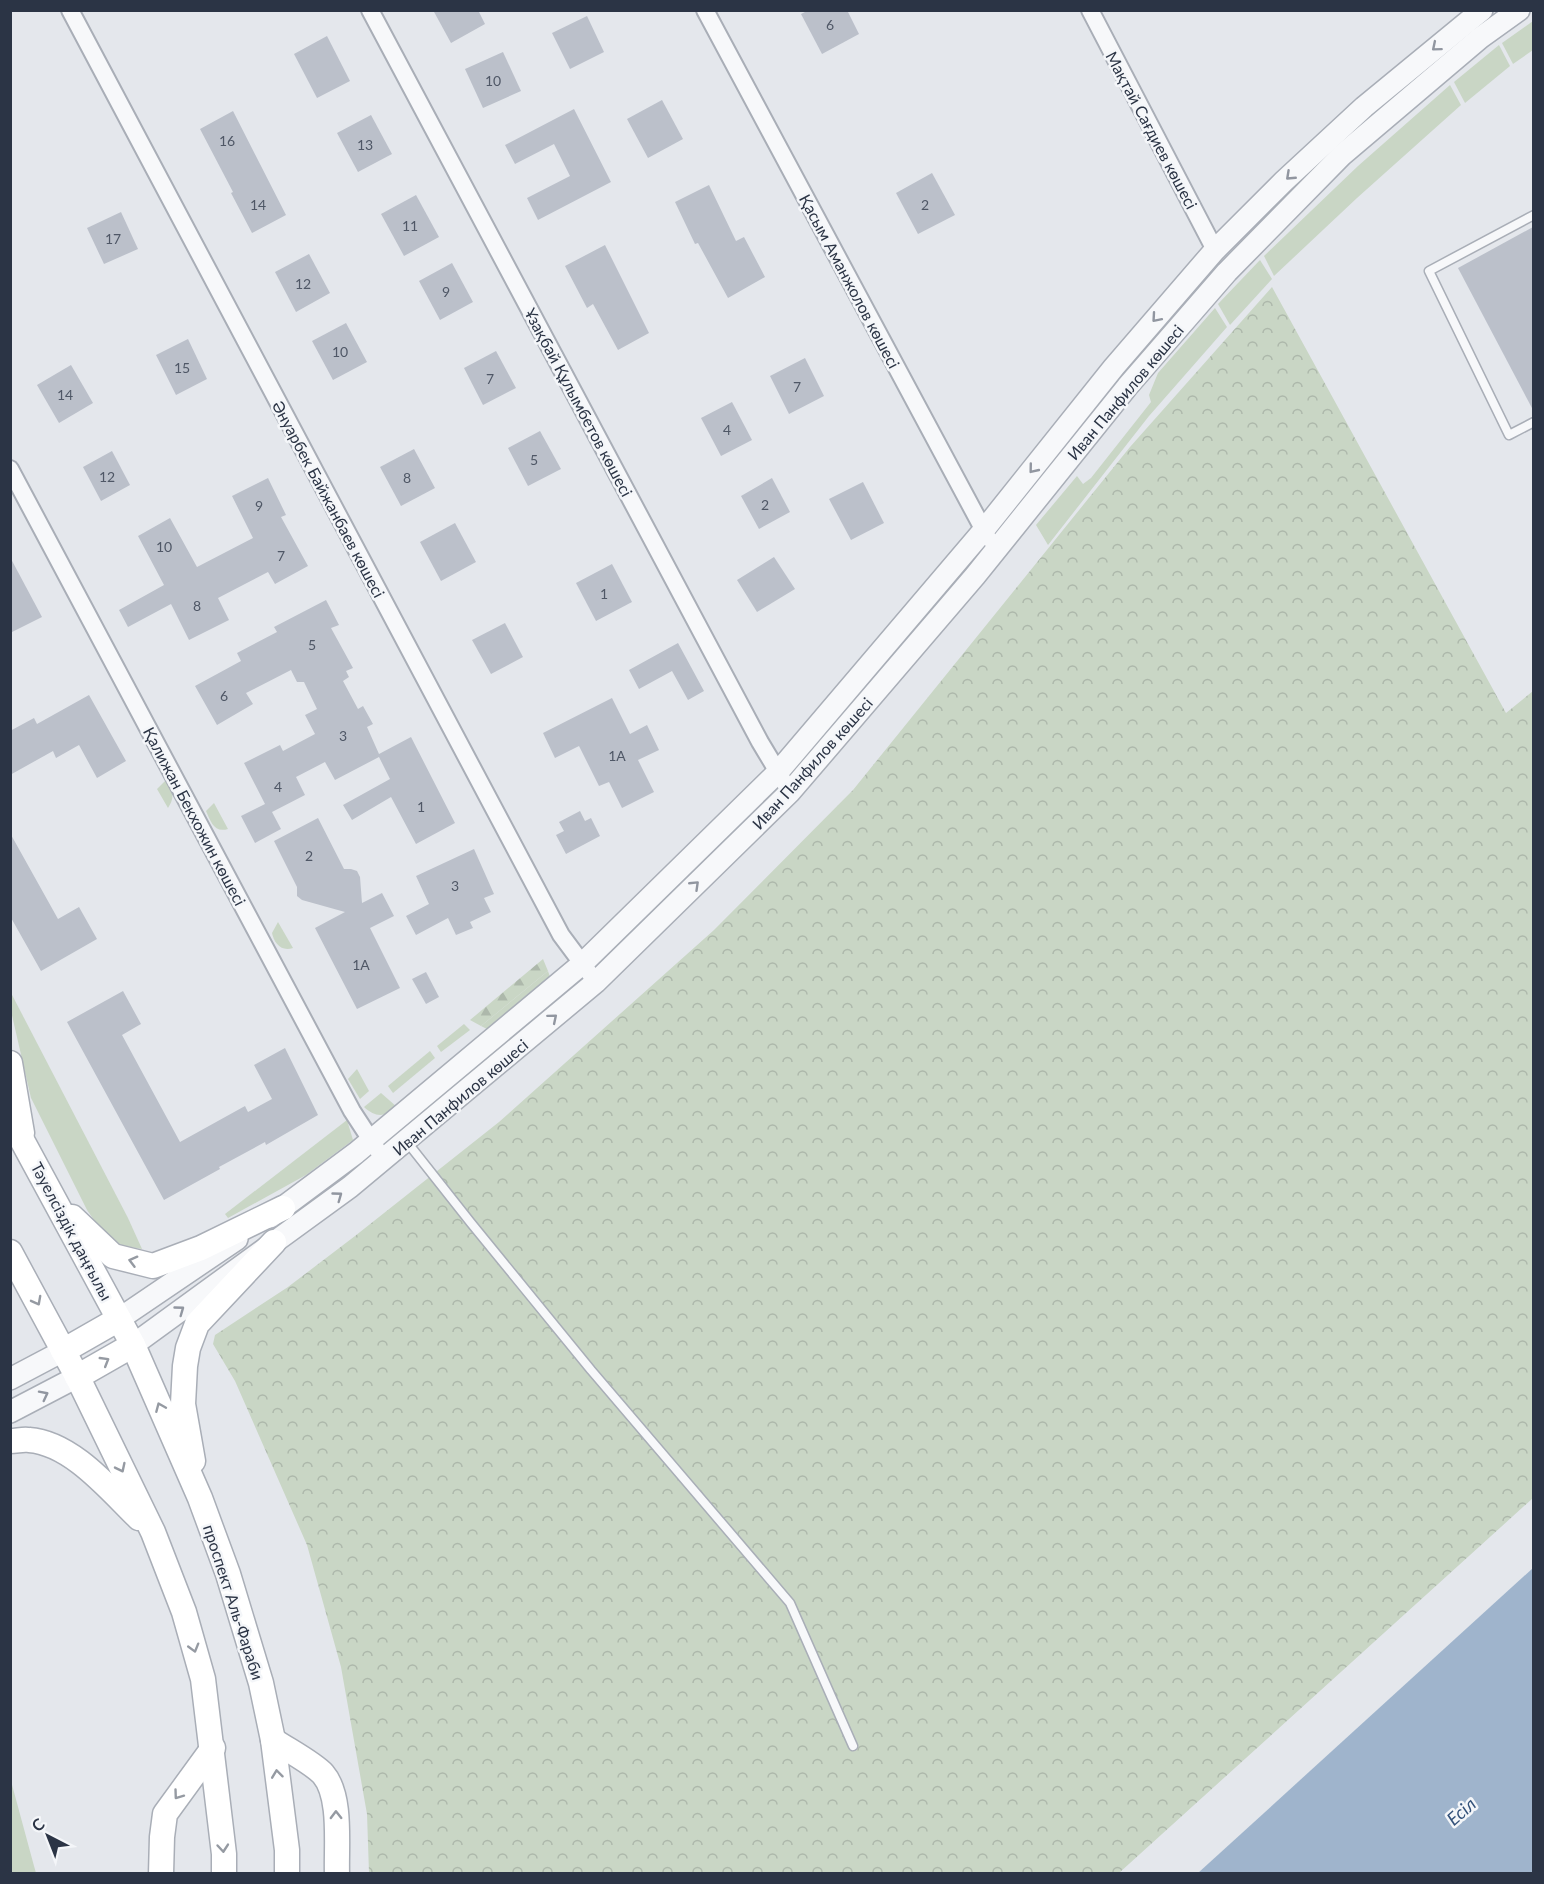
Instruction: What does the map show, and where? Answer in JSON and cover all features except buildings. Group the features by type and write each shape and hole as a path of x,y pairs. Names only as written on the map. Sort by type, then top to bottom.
{"main road":[{"path":"10,1063 23,1141"},
{"name":"Тәуелсіздік даңғылы","path":"10,1118 133,1345"},
{"path":"49,1191 82,1228 113,1256 153,1266 201,1248 283,1208"},
{"path":"200,1498 183,1404 188,1348 197,1324 274,1242"},
{"path":"10,1252 77,1377 153,1532 184,1612 203,1679 213,1748 224,1874"},
{"name":"Иван Панфилов көшесі","path":"63,1351 119,1319"},
{"name":"Иван Панфилов көшесі","path":"77,1377 133,1345"},
{"name":"проспект Аль-Фараби","path":"133,1345 200,1498 238,1607 261,1683 273,1740 287,1850 287,1874"},
{"path":"10,1441 29,1440 46,1443 84,1463 153,1532"},
{"path":"273,1740 322,1773 331,1786 335,1805 336,1874"},
{"path":"161,1874 165,1814 213,1748"}],"street":[{"name":"Әнуарбек Байжанбаев көшесі","path":"70,10 561,935 596,982"},
{"name":"Ұзақбай Құлымбетов көшесі","path":"370,10 748,721 790,792"},
{"name":"Қасым Аманжолов көшесі","path":"705,10 983,531 997,549"},
{"name":"Мақтай Сағдиев көшесі","path":"1089,10 1215,250"},
{"name":"Иван Панфилов көшесі","path":"133,1345 350,1187 596,982 790,792 997,549 1127,387 1227,272 1342,155 1480,38 1519,10"},
{"name":"Иван Панфилов көшесі","path":"119,1319 283,1208 370,1140 582,964 778,772 983,531 1114,367 1215,250 1284,181 1468,14"},
{"path":"1468,14 1480,38"},
{"name":"Қалижан Бекхожин көшесі","path":"10,469 347,1100 384,1160"},
{"name":"Иван Панфилов көшесі","path":"10,1379 63,1351"},
{"name":"Иван Панфилов көшесі","path":"10,1412 77,1377"}],"lane":[{"path":"1533,215 1429,271 1509,435 1533,422"},
{"path":"407,1141 591,1370 790,1603 853,1746"}],"green space":[{"path":"1533,21 1533,50 1513,64 1502,43"},
{"path":"1499,45 1510,66 1465,103 1454,82"},
{"path":"1450,85 1461,105 1274,276 1264,256 1358,166"},
{"path":"1260,260 1272,279 1230,325 1218,304"},
{"path":"1272,287 1506,713 1533,691 1533,1498 1119,1873 369,1873 367,1814 341,1667 307,1545 235,1381 213,1344 215,1335 288,1287 499,1122 714,930 853,790 1130,447"},
{"path":"1215,308 1227,327 1149,416 1048,545 1036,525 1077,476 1083,484 1091,478 1151,402 1149,395 1158,373"},
{"path":"166,780 172,794 168,808 157,789"},
{"path":"214,803 228,829 216,828 211,823 206,811"},
{"path":"278,922 293,948 282,948 274,940 272,933"},
{"path":"543,959 548,971 481,1026 470,1020"},
{"path":"548,971 551,980 491,1031 481,1026"},
{"path":"10,991 142,1249 119,1245 101,1230 87,1210 31,1098 11,1011"},
{"path":"464,1024 470,1030 441,1052 437,1046"},
{"path":"430,1051 435,1058 393,1093 388,1086"},
{"path":"357,1069 369,1091 360,1099 348,1079"},
{"path":"381,1093 397,1107 380,1115 364,1107"},
{"path":"347,1120 353,1140 306,1175 228,1218 225,1214"},
{"path":"11,1781 34,1866 36,1873 11,1873"}],"water":[{"name":"Есіл","path":"1533,1568 1533,1873 1198,1873"}]}
